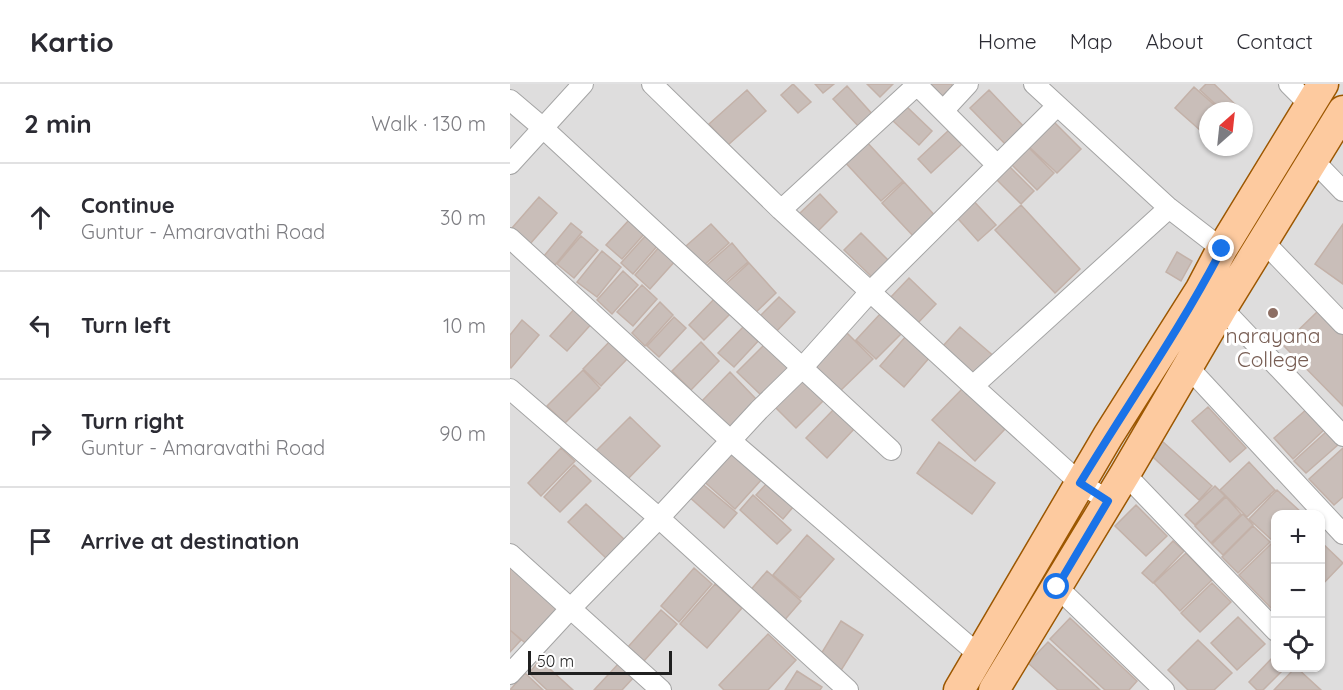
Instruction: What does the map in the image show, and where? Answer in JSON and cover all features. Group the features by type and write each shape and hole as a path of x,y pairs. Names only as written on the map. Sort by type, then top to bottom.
{"main road":[{"path":"959,690 1108,436 1201,289 1222,249 1317,94"},
{"path":"994,690 1222,308 1343,111"}],"street":[{"path":"510,164 582,84"},
{"path":"652,84 781,210 870,292 1080,483 1108,501"},
{"path":"943,111 968,84"},
{"path":"1034,84 1169,208 1222,249"},
{"path":"1289,84 1317,94"},
{"path":"781,210 917,85 997,165"},
{"path":"510,100 891,450"},
{"path":"510,674 730,440 802,368 870,292 1057,106"},
{"path":"1313,160 1343,192"},
{"path":"973,386 1169,208"},
{"path":"510,238 730,440 979,656"},
{"path":"1263,241 1343,324"},
{"path":"1222,308 1343,436"},
{"path":"1188,367 1343,534"},
{"path":"510,389 659,518 848,690"},
{"path":"1125,474 1271,628"},
{"path":"510,555 661,690"},
{"path":"1057,587 1164,690"}],"shaded area":[{"path":"510,84 1343,84 1343,690 510,690"}],"building":[{"path":"793,84 811,102 798,113 781,95"},
{"path":"815,84 834,84 823,93"},
{"path":"867,84 893,84 880,97"},
{"path":"925,84 951,84 953,86 939,99"},
{"path":"1206,84 1214,84 1233,102 1213,102 1200,90"},
{"path":"847,86 874,116 860,128 833,99"},
{"path":"1194,87 1211,102 1199,102 1199,129 1175,108"},
{"path":"747,90 766,111 728,145 709,124"},
{"path":"989,90 1028,131 1009,148 970,108"},
{"path":"906,106 932,131 919,145 892,120"},
{"path":"1050,118 1081,149 1057,173 1025,143"},
{"path":"949,130 962,144 931,173 918,159"},
{"path":"864,139 903,181 881,201 842,159"},
{"path":"1023,142 1054,173 1037,190 1006,159"},
{"path":"1004,161 1034,191 1021,204 991,174"},
{"path":"904,182 938,219 916,239 882,203"},
{"path":"820,194 837,212 817,232 799,214"},
{"path":"969,196 996,225 978,241 952,212"},
{"path":"539,197 557,213 530,244 512,228"},
{"path":"1021,205 1080,269 1055,293 995,230"},
{"path":"629,220 645,233 622,259 606,245"},
{"path":"571,223 582,232 555,265 544,256"},
{"path":"711,224 729,243 703,266 686,246"},
{"path":"1343,224 1343,284 1315,264"},
{"path":"861,233 892,264 875,280 844,250"},
{"path":"647,234 659,244 633,274 621,263"},
{"path":"581,236 598,250 574,278 557,264"},
{"path":"732,243 748,262 723,284 707,265"},
{"path":"660,246 676,260 650,289 635,275"},
{"path":"602,251 621,267 597,297 577,282"},
{"path":"1177,252 1192,261 1181,281 1166,272"},
{"path":"749,263 776,293 753,315 726,284"},
{"path":"623,271 638,285 612,314 597,300"},
{"path":"909,278 936,304 917,324 890,298"},
{"path":"642,285 657,299 633,326 617,312"},
{"path":"718,295 734,310 704,340 689,325"},
{"path":"779,297 795,312 774,334 758,318"},
{"path":"660,302 673,315 645,346 632,333"},
{"path":"577,306 594,321 567,351 550,336"},
{"path":"1319,310 1343,334 1343,406 1283,345"},
{"path":"880,314 901,334 876,359 856,340"},
{"path":"674,317 686,328 659,357 647,346"},
{"path":"522,320 539,335 511,368 510,335"},
{"path":"746,324 761,338 734,367 718,353"},
{"path":"960,327 996,358 978,378 943,346"},
{"path":"845,331 873,359 838,393 810,365"},
{"path":"906,336 930,357 904,387 880,366"},
{"path":"613,338 630,356 601,386 583,369"},
{"path":"701,342 719,361 691,390 672,371"},
{"path":"766,343 790,367 763,397 737,372"},
{"path":"583,370 600,388 565,423 547,406"},
{"path":"730,372 758,401 731,430 701,402"},
{"path":"801,380 824,400 796,428 772,404"},
{"path":"963,388 1005,429 975,461 932,420"},
{"path":"1208,407 1246,448 1230,462 1192,421"},
{"path":"1308,408 1326,428 1293,459 1274,438"},
{"path":"834,409 855,428 827,458 806,438"},
{"path":"630,417 660,446 625,482 595,452"},
{"path":"1327,431 1339,444 1306,473 1294,461"},
{"path":"1162,441 1212,486 1199,500 1153,457"},
{"path":"939,442 995,483 972,514 917,473"},
{"path":"729,447 763,478 735,509 700,478"},
{"path":"561,448 575,461 541,496 528,483"},
{"path":"1343,448 1343,497 1334,505 1309,479"},
{"path":"1249,462 1275,490 1247,517 1220,490"},
{"path":"574,465 591,481 560,512 544,497"},
{"path":"699,481 737,513 724,528 687,495"},
{"path":"768,482 794,506 783,519 756,495"},
{"path":"1215,486 1225,496 1195,525 1185,515"},
{"path":"1277,490 1299,510 1271,510 1271,539 1249,519"},
{"path":"753,495 791,530 777,544 740,510"},
{"path":"1226,497 1241,514 1211,543 1195,526"},
{"path":"586,504 625,540 607,559 568,522"},
{"path":"1136,505 1167,536 1146,556 1115,526"},
{"path":"1243,514 1253,525 1223,555 1212,544"},
{"path":"1253,526 1270,542 1238,573 1222,557"},
{"path":"807,535 834,559 800,598 773,575"},
{"path":"1173,541 1184,551 1153,583 1142,573"},
{"path":"1271,544 1271,608 1239,575"},
{"path":"1325,546 1343,563 1325,582"},
{"path":"1186,553 1212,580 1180,611 1154,583"},
{"path":"510,565 562,611 530,647 510,630"},
{"path":"694,568 712,584 679,622 661,606"},
{"path":"767,571 801,601 782,623 748,593"},
{"path":"1212,583 1231,602 1200,632 1181,613"},
{"path":"715,584 742,608 707,648 680,624"},
{"path":"661,610 677,624 644,661 628,647"},
{"path":"1238,617 1265,644 1237,670 1211,643"},
{"path":"1070,618 1137,681 1129,690 1105,690 1050,639"},
{"path":"841,621 863,635 840,672 818,659"},
{"path":"510,630 521,640 510,652"},
{"path":"768,634 796,660 768,690 724,690 719,685"},
{"path":"1198,640 1232,673 1214,690 1188,690 1168,670"},
{"path":"1048,642 1100,690 1058,690 1028,663"},
{"path":"1271,659 1271,672 1281,672 1263,690 1257,690 1249,682"},
{"path":"540,660 573,690 547,690 529,673"},
{"path":"620,662 635,676 622,690 594,690"},
{"path":"797,671 822,687 820,690 785,690"},
{"path":"1291,672 1301,672 1321,690 1274,690"},
{"path":"525,673 543,690 510,690"}],"place":[{"name":"narayana College","path":"1273,313"}],"route":[{"path":"1057,587 1108,501 1080,483 1201,289 1222,249"}]}
